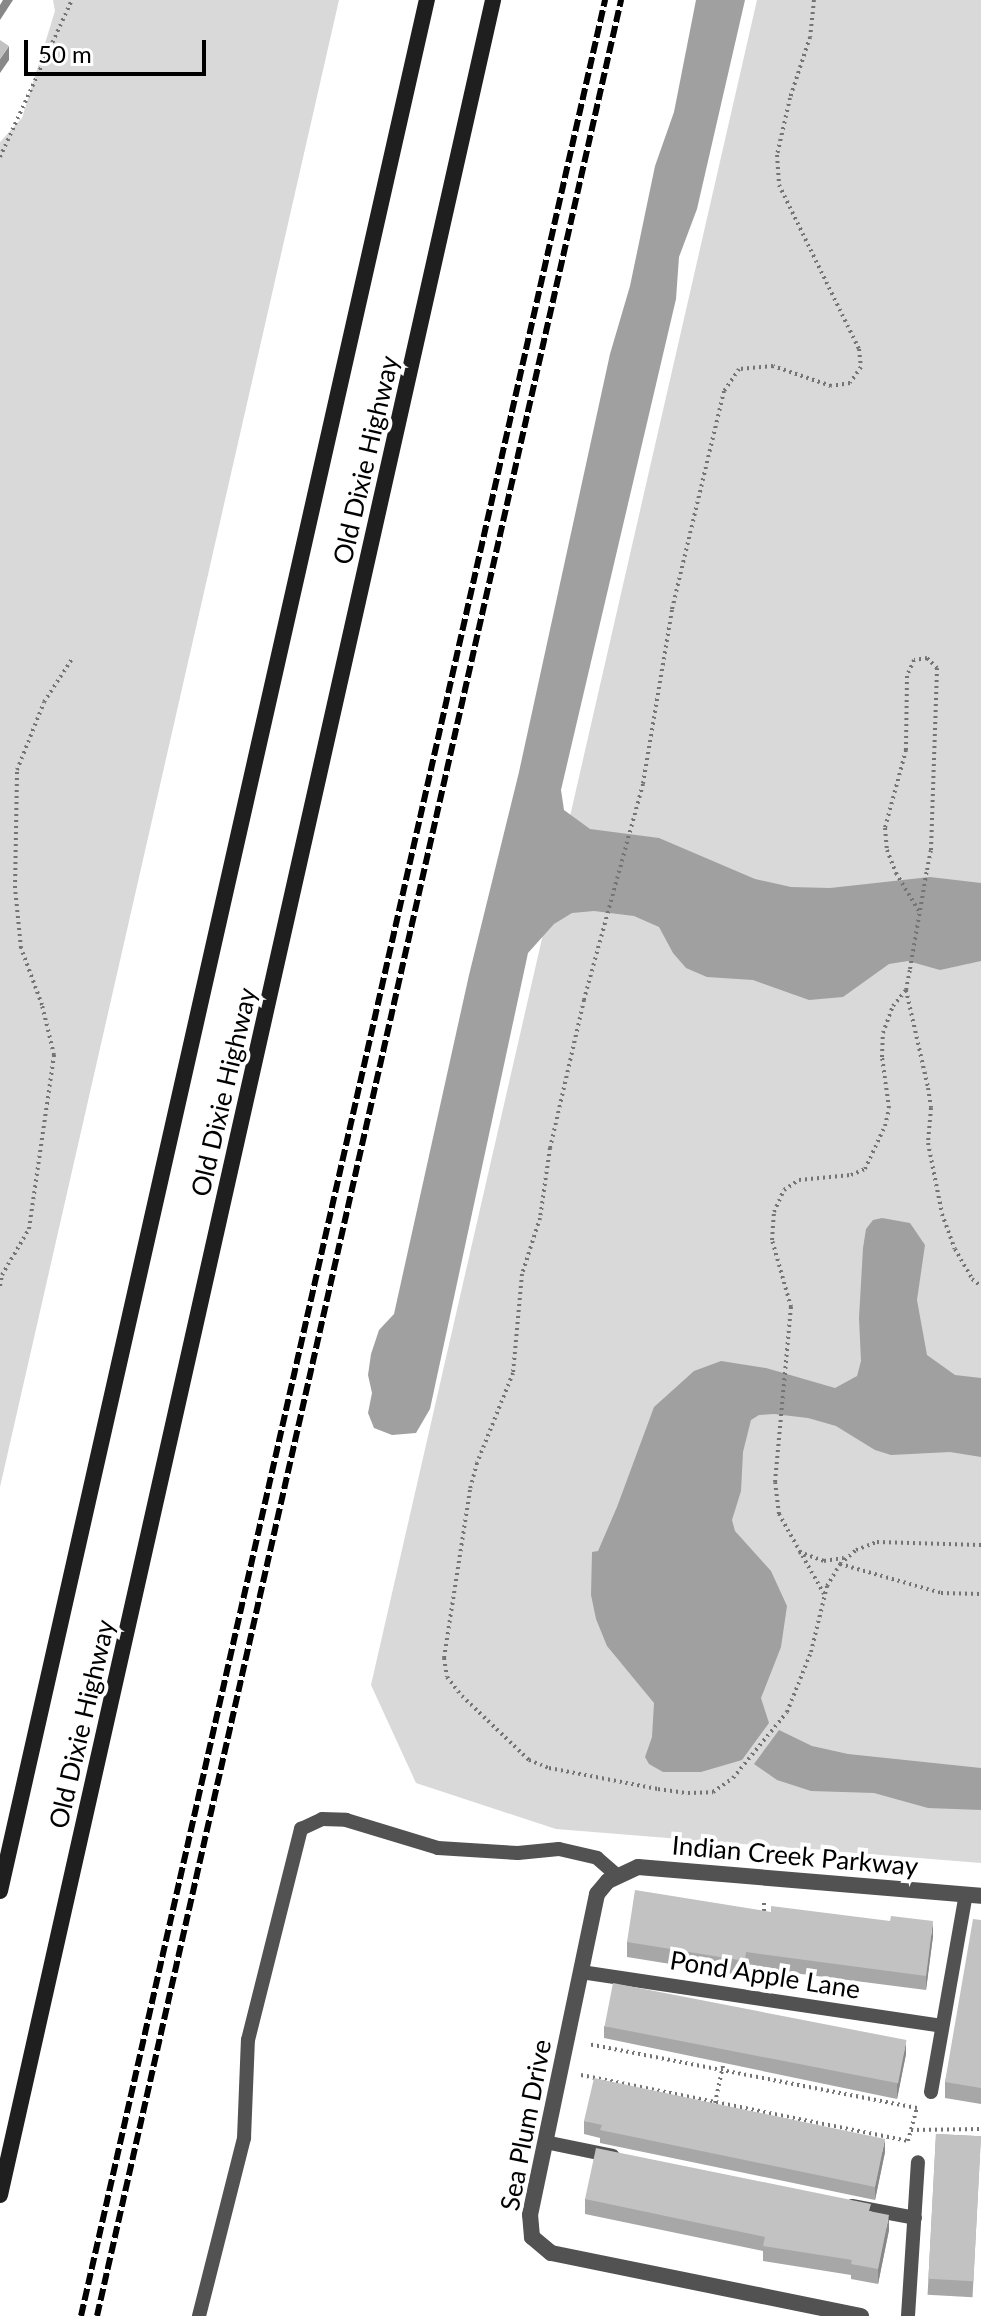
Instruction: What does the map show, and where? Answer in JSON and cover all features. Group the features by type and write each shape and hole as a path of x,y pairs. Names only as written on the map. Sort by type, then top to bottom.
{"main road":[{"name":"Old Dixie Highway","path":"0,1891 427,0"},
{"name":"Old Dixie Highway","path":"0,2195 493,0"}],"street":[{"name":"Indian Creek Parkway","path":"613,1878 638,1867 973,1895"},
{"name":"Sea Plum Drive","path":"613,1878 597,1894 530,2215 532,2237 551,2253 861,2316"}],"lane":[{"path":"199,2316 244,2138 248,2040 301,1829 322,1819 346,1820 438,1848 518,1853 569,1851 597,1858 613,1878"},
{"path":"931,2092 942,2026 973,1895"},
{"name":"Pond Apple Lane","path":"581,1972 942,2026"},
{"path":"545,2142 622,2158"},
{"path":"908,2316 918,2162"},
{"path":"837,2202 915,2218"}],"path":[{"path":"0,157 72,0"},
{"path":"814,0 810,37 790,98 777,155 779,185 859,349 861,367 850,383 831,386 773,366 739,369 724,391 672,610 654,734 550,1148 540,1218 522,1274 513,1373 477,1463 470,1490 444,1658 447,1677 462,1696 529,1760 549,1768 688,1793 713,1792 733,1778 787,1712 811,1652 825,1597 840,1564 847,1557"},
{"path":"920,913 896,873 887,850 885,828 906,750 907,676 914,660 927,658 937,668 927,870 920,913 906,990 928,1088 931,1108 928,1143 942,1214 955,1249 972,1279 981,1286"},
{"path":"0,1286 2,1275 29,1229 54,1055 42,1005 21,948 15,888 17,770 44,702 72,659"},
{"path":"825,1597 779,1514 775,1482 791,1307 772,1240 774,1212 784,1190 799,1180 851,1175 865,1169 889,1108 882,1057 883,1033 893,1006 906,990"},
{"path":"798,1551 824,1561 847,1557 877,1542 981,1545"},
{"path":"840,1564 941,1593 981,1594"},
{"path":"764,1903 764,1923"},
{"path":"581,2075 908,2141 917,2108 588,2044"},
{"path":"714,2115 727,2049"},
{"path":"911,2130 981,2129"}],"shaded area":[{"path":"53,0 339,0 0,1487 0,142 22,118 55,11"},
{"path":"696,0 745,0 697,209 679,257 676,299 561,790 564,810 590,829 659,838 755,879 791,887 830,888 930,877 981,883 981,961 940,970 908,961 889,964 843,997 809,1000 753,980 707,977 686,968 673,953 659,927 634,916 594,911 572,913 554,924 528,953 430,1409 416,1433 392,1435 374,1428 368,1413 372,1393 368,1375 371,1354 379,1330 394,1314 469,975 519,772 610,354 630,286 655,166 674,112"},
{"path":"757,0 981,0 981,1863 556,1829 416,1783 371,1685"},
{"path":"882,1218 910,1223 925,1245 917,1300 927,1355 955,1375 981,1378 981,1457 950,1452 891,1455 875,1450 836,1426 808,1418 774,1414 759,1415 751,1420 743,1452 741,1491 732,1520 735,1531 771,1571 787,1606 781,1647 761,1698 769,1723 742,1760 701,1772 663,1772 649,1764 645,1757 652,1737 654,1703 607,1646 596,1619 591,1595 592,1552 598,1551 617,1507 654,1407 694,1371 721,1361 766,1368 835,1388 857,1376 861,1361 859,1318 866,1229 873,1220"},
{"path":"779,1730 812,1746 848,1754 981,1768 981,1810 928,1808 874,1793 811,1791 777,1780 754,1764"}],"building":[{"path":"0,40 9,46 0,59"},
{"path":"635,1890 771,1912 771,1906 890,1921 891,1916 933,1921 926,1976 746,1952 745,1961 627,1942"},
{"path":"973,1919 981,1920 981,2088 945,2082"},
{"path":"613,1983 907,2040 898,2083 605,2026"},
{"path":"594,2078 885,2139 875,2187 600,2130 602,2125 584,2121"},
{"path":"936,2134 981,2136 973,2281 928,2279"},
{"path":"596,2148 871,2204 869,2211 889,2215 878,2269 851,2264 852,2260 763,2246 765,2237 585,2199"}],"railway":[{"path":"81,2316 605,0"},
{"path":"97,2316 621,0"}]}
